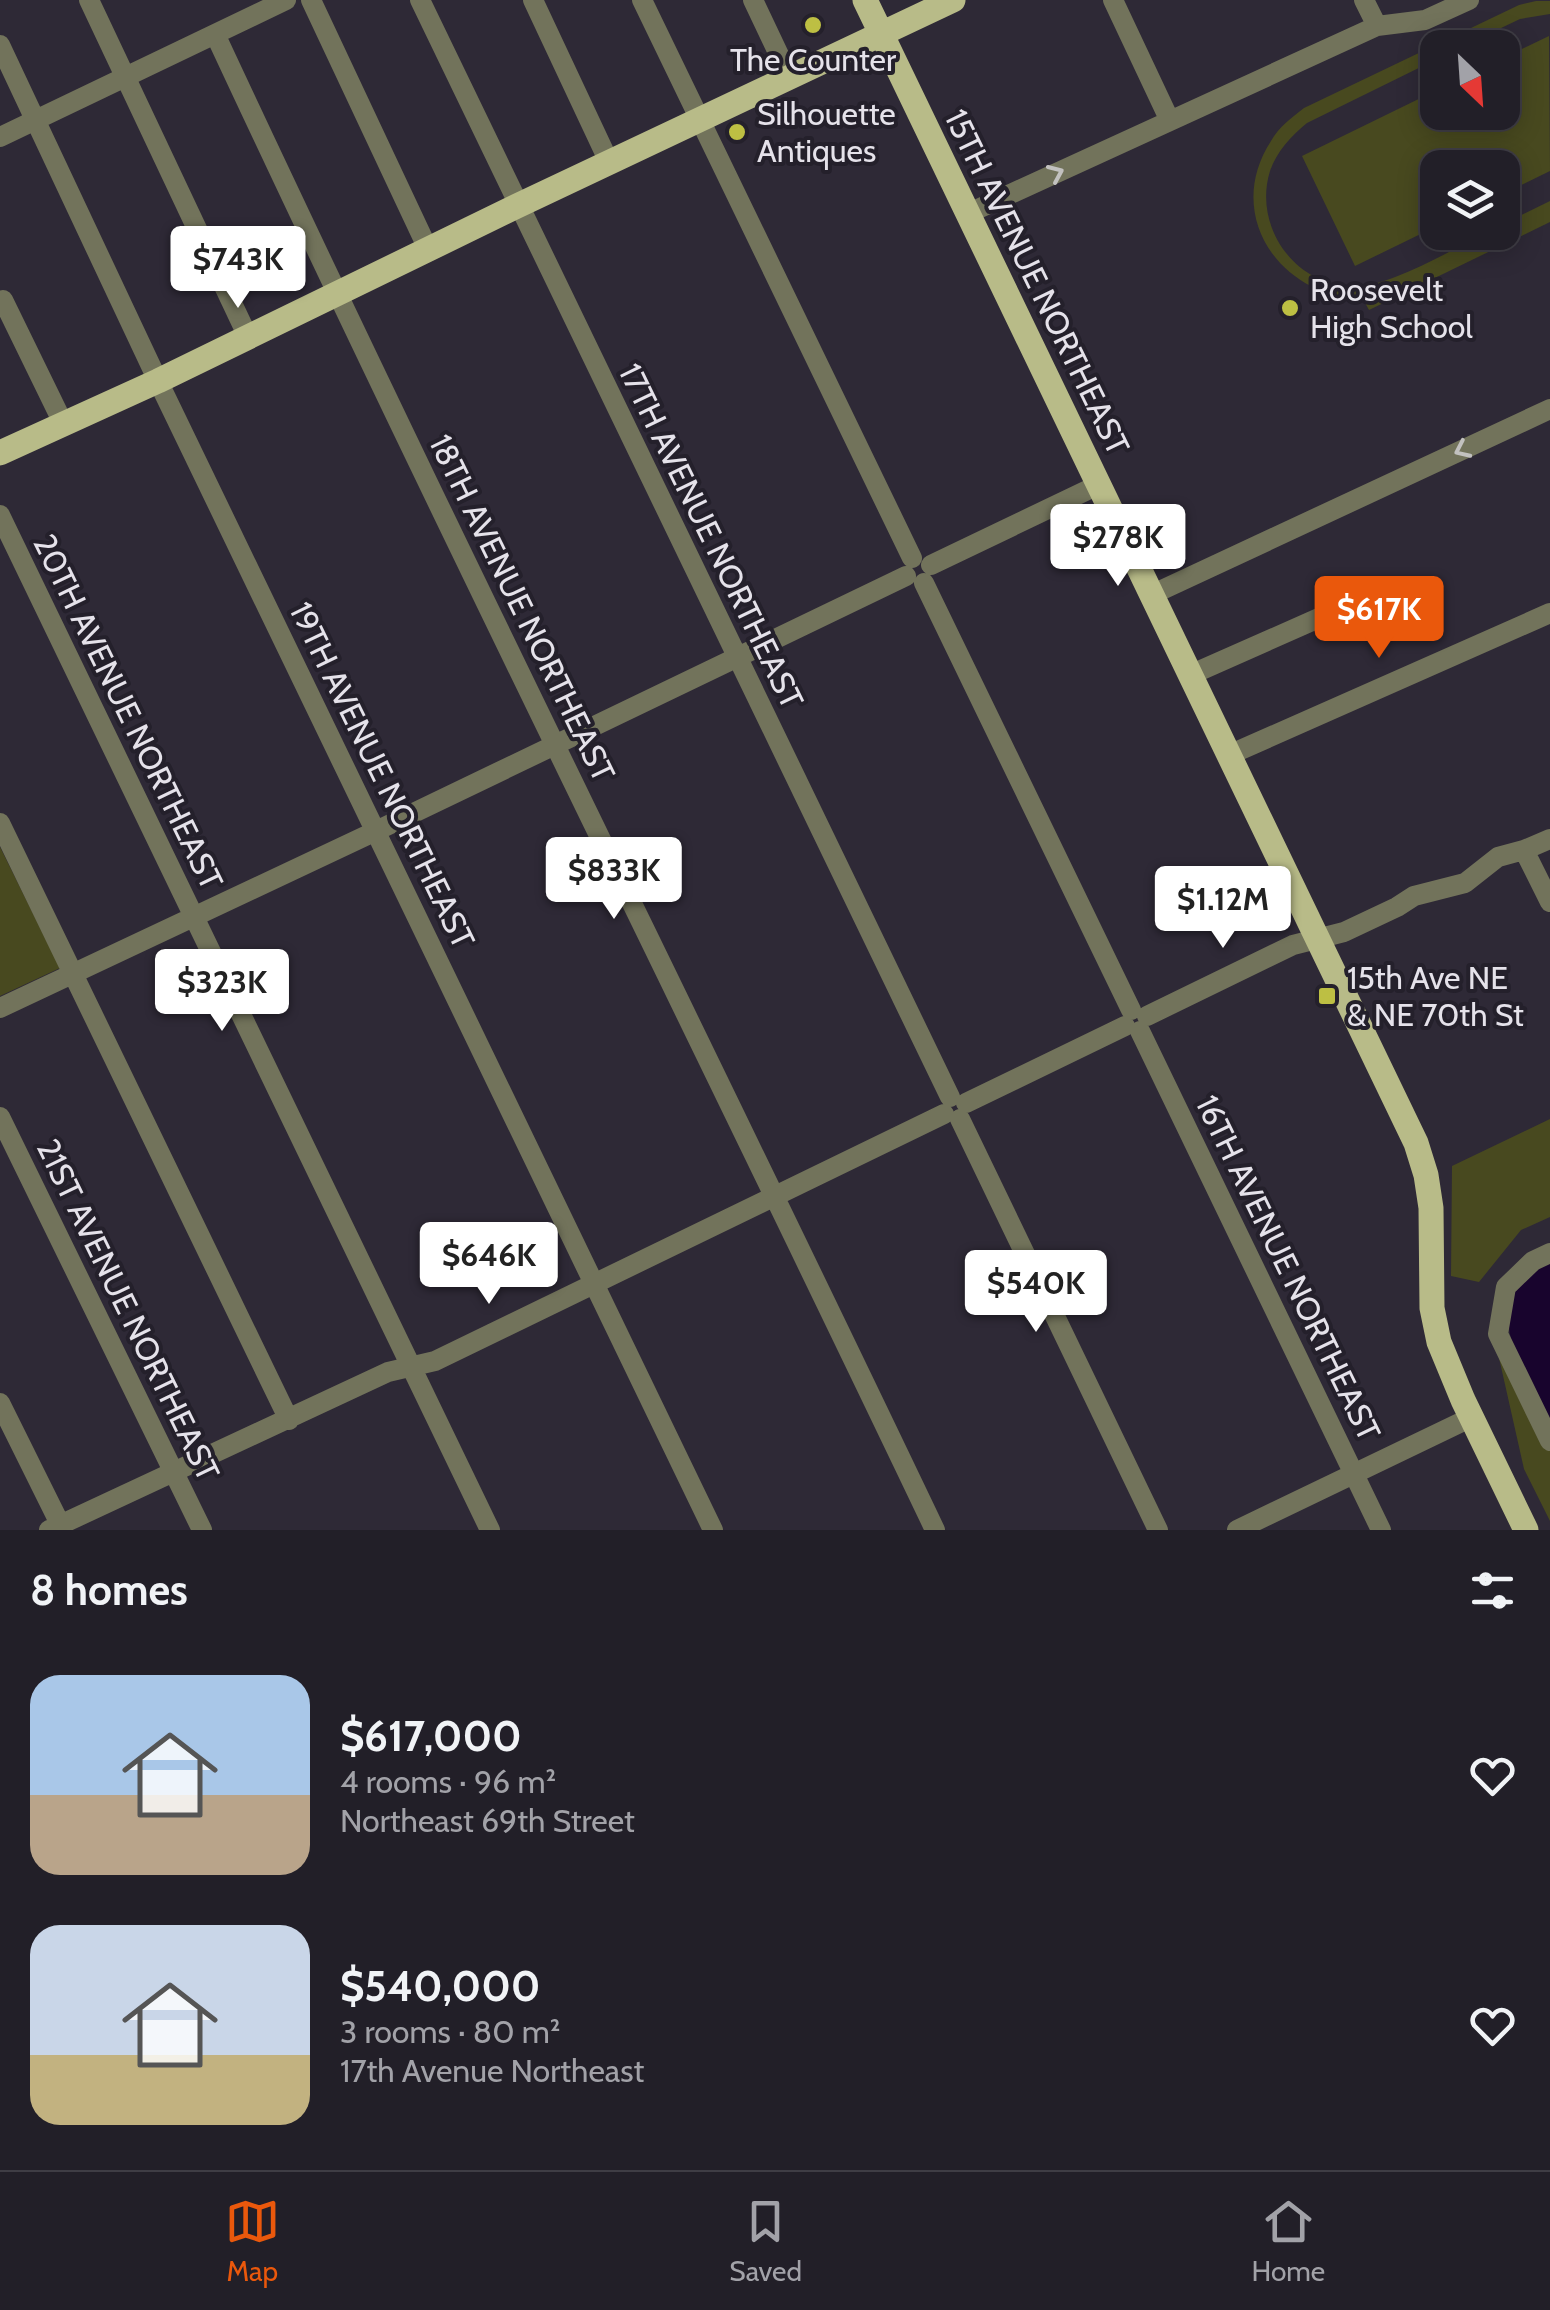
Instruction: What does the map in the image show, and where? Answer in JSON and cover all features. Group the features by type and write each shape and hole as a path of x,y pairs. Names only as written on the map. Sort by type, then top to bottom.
{"main road":[{"name":"15TH AVENUE NORTHEAST","path":"865,0 1408,1126 1422,1159 1431,1208 1431,1285 1435,1325 1444,1358 1526,1530"},
{"path":"0,453 953,0"}],"street":[{"path":"89,0 248,337"},
{"path":"0,137 286,0"},
{"path":"311,0 428,249"},
{"name":"17TH AVENUE NORTHEAST","path":"420,0 1158,1530"},
{"path":"533,0 609,162"},
{"name":"16TH AVENUE NORTHEAST","path":"642,0 1381,1530"},
{"path":"753,0 789,76"},
{"path":"1113,0 1170,121"},
{"path":"1364,0 1377,26"},
{"path":"967,214 1377,26 1425,20 1469,0"},
{"name":"18TH AVENUE NORTHEAST","path":"215,34 935,1530"},
{"name":"19TH AVENUE NORTHEAST","path":"0,45 712,1530"},
{"path":"3,300 64,425"},
{"path":"1151,595 1550,409"},
{"path":"0,1008 1098,484"},
{"name":"20TH AVENUE NORTHEAST","path":"0,514 490,1530"},
{"path":"1190,675 1391,586"},
{"path":"1229,756 1550,613"},
{"path":"0,824 290,1420"},
{"path":"0,1403 57,1528 388,1372 435,1361 1293,945 1344,932 1414,896 1465,883 1498,857 1550,839"},
{"path":"1524,850 1550,902"},
{"name":"21ST AVENUE NORTHEAST","path":"0,1116 202,1530"},
{"path":"1550,1253 1533,1261 1506,1287 1498,1334 1550,1441"},
{"path":"1237,1530 1472,1418"}],"shaded area":[{"path":"1550,1 1550,14 1520,19 1497,30 1467,30 1519,5"},
{"path":"1549,36 1550,171 1520,186 1520,150 1420,150 1420,234 1355,266 1302,156 1420,98 1420,130 1520,130 1520,50"},
{"path":"1420,52 1420,67 1307,123 1285,144 1273,164 1266,192 1267,212 1273,231 1296,263 1330,283 1351,287 1382,282 1452,250 1492,250 1369,310 1363,299 1333,295 1307,284 1285,268 1268,247 1257,223 1253,197 1258,169 1271,141 1304,108"},
{"path":"1550,201 1550,222 1520,237 1520,216"},
{"path":"0,847 60,968 0,996"},
{"path":"1550,1119 1550,1217 1521,1230 1479,1282 1451,1276 1452,1166"},
{"path":"1550,1260 1550,1426 1518,1360 1509,1307 1517,1287"},
{"path":"1495,1340 1550,1450 1550,1521 1524,1469"}],"place":[{"name":"The Counter","path":"813,25"},
{"name":"Silhouette Antiques","path":"737,132"},
{"name":"Roosevelt High School","path":"1290,308"},
{"name":"15th Ave NE & NE 70th St","path":"1327,996"}]}
